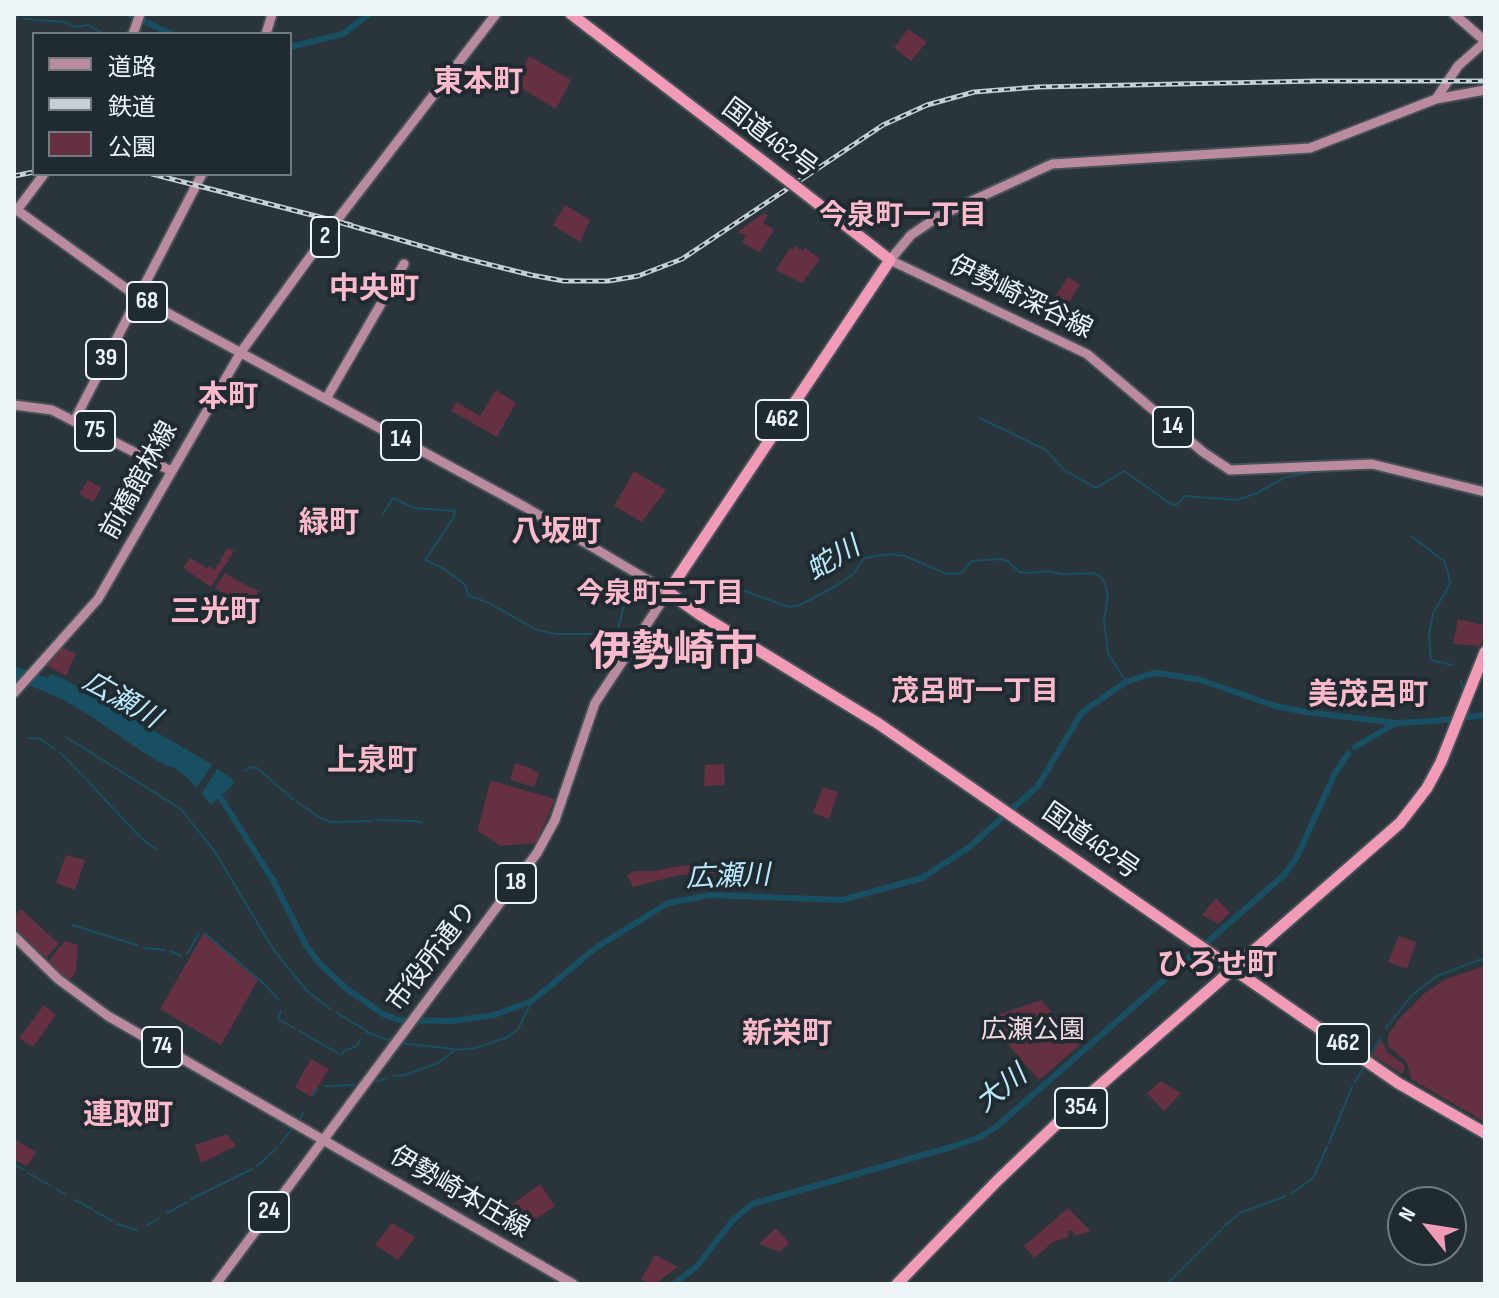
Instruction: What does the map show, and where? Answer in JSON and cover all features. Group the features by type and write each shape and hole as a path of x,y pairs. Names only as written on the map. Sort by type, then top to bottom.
{"highway":[{"name":"国道462号","path":"571,14 890,260"},
{"name":"462","path":"666,586 890,260"},
{"name":"国道462号","path":"666,586 699,614 914,745 1398,1083 1485,1130"},
{"name":"354","path":"897,1284 965,1212 1062,1118 1403,826 1431,790 1482,668 1485,652"},
{"name":"354","path":"904,1284 1030,1155 1237,969 1266,938 1400,823 1427,788 1455,736"}],"main road":[{"name":"前橋館林線","path":"14,693 98,599 241,352 334,224 496,14"},
{"path":"1436,99 1458,66 1485,41 1454,14"},
{"path":"1461,14 1485,34"},
{"name":"伊勢崎深谷線","path":"1485,90 1436,99 1310,148 1052,164 939,216 911,235 890,260 1087,354 1203,452 1230,470 1372,464 1485,492"},
{"name":"68","path":"42,176 15,209 138,297 241,352"},
{"name":"39","path":"74,421 201,176"},
{"path":"326,399 404,264"},
{"name":"14","path":"241,352 666,586"},
{"name":"75","path":"14,405 44,408 171,471"},
{"name":"市役所通り","path":"216,1284 542,846 555,820 595,703 666,586"},
{"name":"74","path":"14,936 58,979 108,1016 323,1140"},
{"name":"伊勢崎本庄線","path":"323,1140 573,1284"}],"green space":[{"path":"908,29 927,42 911,61 894,48"},
{"path":"529,56 571,80 556,109 514,84"},
{"path":"565,205 590,220 580,242 553,225"},
{"path":"764,213 768,215 763,223 774,229 760,252 742,243 746,236 737,232"},
{"path":"795,246 803,251 805,248 820,259 802,283 776,270 790,248 793,250"},
{"path":"1068,277 1080,285 1067,305 1055,297"},
{"path":"496,390 516,403 497,437 451,411 456,402 480,416"},
{"path":"634,471 666,490 642,522 614,506"},
{"path":"88,480 101,488 93,502 79,494"},
{"path":"227,548 234,551 211,587 183,568 190,558 215,570"},
{"path":"225,573 259,591 254,598 242,593 238,601 226,596 215,588"},
{"path":"1458,619 1484,625 1485,633 1480,646 1453,644"},
{"path":"62,647 76,654 66,676 46,665"},
{"path":"515,763 539,774 534,787 510,780"},
{"path":"724,764 725,785 704,786 705,765"},
{"path":"493,781 555,799 536,843 501,846 479,832"},
{"path":"823,787 838,792 829,819 813,813"},
{"path":"66,855 85,860 75,890 56,883"},
{"path":"714,864 737,867 736,872 679,875 633,887 627,875 635,871"},
{"path":"1216,898 1230,913 1218,924 1202,915"},
{"path":"21,909 59,944 46,958 14,927 14,916"},
{"path":"438,924 451,930 436,958 423,951"},
{"path":"204,933 258,980 221,1045 160,1009"},
{"path":"1399,936 1416,942 1407,969 1388,962"},
{"path":"65,941 78,945 76,972 68,981 47,963"},
{"path":"1485,966 1485,1122 1411,1079 1407,1062 1388,1046 1388,1035 1426,992 1446,979"},
{"name":"広瀬公園","path":"1041,1000 1081,1044 1039,1080 986,1019"},
{"path":"44,1005 56,1015 33,1047 19,1038"},
{"path":"1381,1039 1387,1052 1405,1067 1402,1074 1372,1055"},
{"path":"311,1059 329,1069 311,1097 295,1087"},
{"path":"1161,1081 1181,1093 1164,1111 1147,1093"},
{"path":"227,1134 236,1146 201,1163 195,1145"},
{"path":"14,1139 36,1152 27,1166 14,1160"},
{"path":"540,1184 555,1206 536,1219 510,1206"},
{"path":"1068,1208 1091,1231 1074,1236 1073,1231 1068,1231 1069,1237 1053,1242 1034,1258 1024,1246"},
{"path":"392,1223 415,1237 398,1260 375,1245"},
{"path":"776,1228 789,1243 780,1252 759,1244"},
{"path":"655,1255 678,1267 655,1284 650,1284 641,1279"}],"water":[{"path":"14,666 48,678 51,674 64,679 208,762 232,779 234,784 211,805 188,778 92,717 34,687 14,684"}],"pier":[{"path":"214,762 219,766 200,796 195,790"}],"waterway":[{"path":"129,14 167,32"},
{"path":"292,47 343,34 369,14"},
{"path":"14,17 18,18"},
{"path":"24,19 65,22 73,27 88,25 100,32"},
{"path":"980,418 1046,450 1064,470 1096,488 1124,471 1176,505 1185,496 1237,500 1286,477 1319,471"},
{"name":"蛇川","path":"383,514 393,498 414,508 455,511 425,560 443,568 465,585 469,596 487,602 537,630 556,634 591,634 612,642 625,601 657,589"},
{"path":"1411,536 1444,561 1448,572 1450,584 1433,613 1429,635 1431,660 1452,665"},
{"name":"蛇川","path":"682,583 734,587 789,607 800,605 836,586 853,574 864,558 890,554 905,556 947,574 961,573 972,561 1000,559 1008,561 1019,572 1094,573 1103,579 1108,595 1104,622 1108,653 1126,682"},
{"name":"広瀬川","path":"217,792 273,880 307,947 320,964 347,989 383,1014 399,1020 452,1021 494,1015 532,1001 597,947 668,903 710,895 842,900 922,878 968,848 1038,786 1082,712 1126,682 1147,675 1158,673 1201,680 1275,706 1306,712 1396,723 1485,715"},
{"path":"1461,681 1464,692"},
{"name":"広瀬川","path":"1468,709 1470,717"},
{"name":"大川","path":"1355,747 1396,723"},
{"path":"66,737 181,809 215,852 273,949 307,991 330,1009"},
{"path":"29,738 40,739 55,749"},
{"path":"60,752 84,777"},
{"name":"大川","path":"674,1284 697,1266 733,1220 752,1204 958,1145 996,1127 1284,875 1297,857 1335,773 1348,754"},
{"path":"245,771 250,767 257,768 294,800"},
{"path":"86,779 139,836"},
{"path":"297,802 331,822 371,821"},
{"path":"376,820 422,823"},
{"path":"141,838 156,849"},
{"path":"72,925 137,945"},
{"path":"187,954 199,933"},
{"path":"205,933 279,1000"},
{"path":"145,948 165,950"},
{"path":"170,951 181,956"},
{"path":"1386,1028 1411,996 1437,976 1482,959"},
{"path":"393,1076 438,1063 455,1050 475,1048 508,1037 518,1029 532,1001"},
{"path":"281,1011 278,1019 294,1028"},
{"path":"337,1013 367,1031"},
{"path":"299,1031 338,1053"},
{"path":"366,1032 394,1042"},
{"path":"1371,1054 1381,1037"},
{"path":"341,1055 357,1046 360,1040"},
{"path":"400,1043 453,1049"},
{"path":"1355,1082 1364,1066"},
{"path":"377,1081 387,1078"},
{"path":"325,1086 354,1085"},
{"path":"1329,1143 1352,1087"},
{"path":"313,1096 317,1088"},
{"path":"299,1121 303,1113"},
{"path":"280,1144 293,1128"},
{"path":"1292,1193 1313,1178 1327,1147"},
{"path":"257,1166 277,1148"},
{"path":"15,1165 24,1170"},
{"path":"191,1199 252,1169"},
{"path":"28,1173 51,1186"},
{"path":"56,1189 65,1194"},
{"path":"1223,1227 1240,1213 1286,1196"},
{"path":"75,1200 92,1209"},
{"path":"167,1213 187,1202"},
{"path":"95,1211 112,1221"},
{"path":"147,1225 159,1218"},
{"path":"117,1224 137,1230"},
{"path":"1167,1284 1221,1230"}],"railway":[{"path":"342,223 531,275 564,281 608,281 638,276 682,259 883,125 927,105 974,92 1038,87 1485,81"},
{"path":"14,176 32,172"},
{"path":"160,176 351,225"}],"district":[{"name":"東本町","path":"478,83"},
{"name":"今泉町一丁目","path":"903,217"},
{"name":"中央町","path":"374,290"},
{"name":"本町","path":"228,398"},
{"name":"緑町","path":"329,524"},
{"name":"八坂町","path":"556,533"},
{"name":"今泉町二丁目","path":"660,595"},
{"name":"三光町","path":"215,613"},
{"name":"伊勢崎市","path":"673,654"},
{"name":"茂呂町一丁目","path":"975,693"},
{"name":"美茂呂町","path":"1368,696"},
{"name":"上泉町","path":"372,762"},
{"name":"ひろせ町","path":"1217,966"},
{"name":"新栄町","path":"787,1035"},
{"name":"連取町","path":"128,1116"}]}
